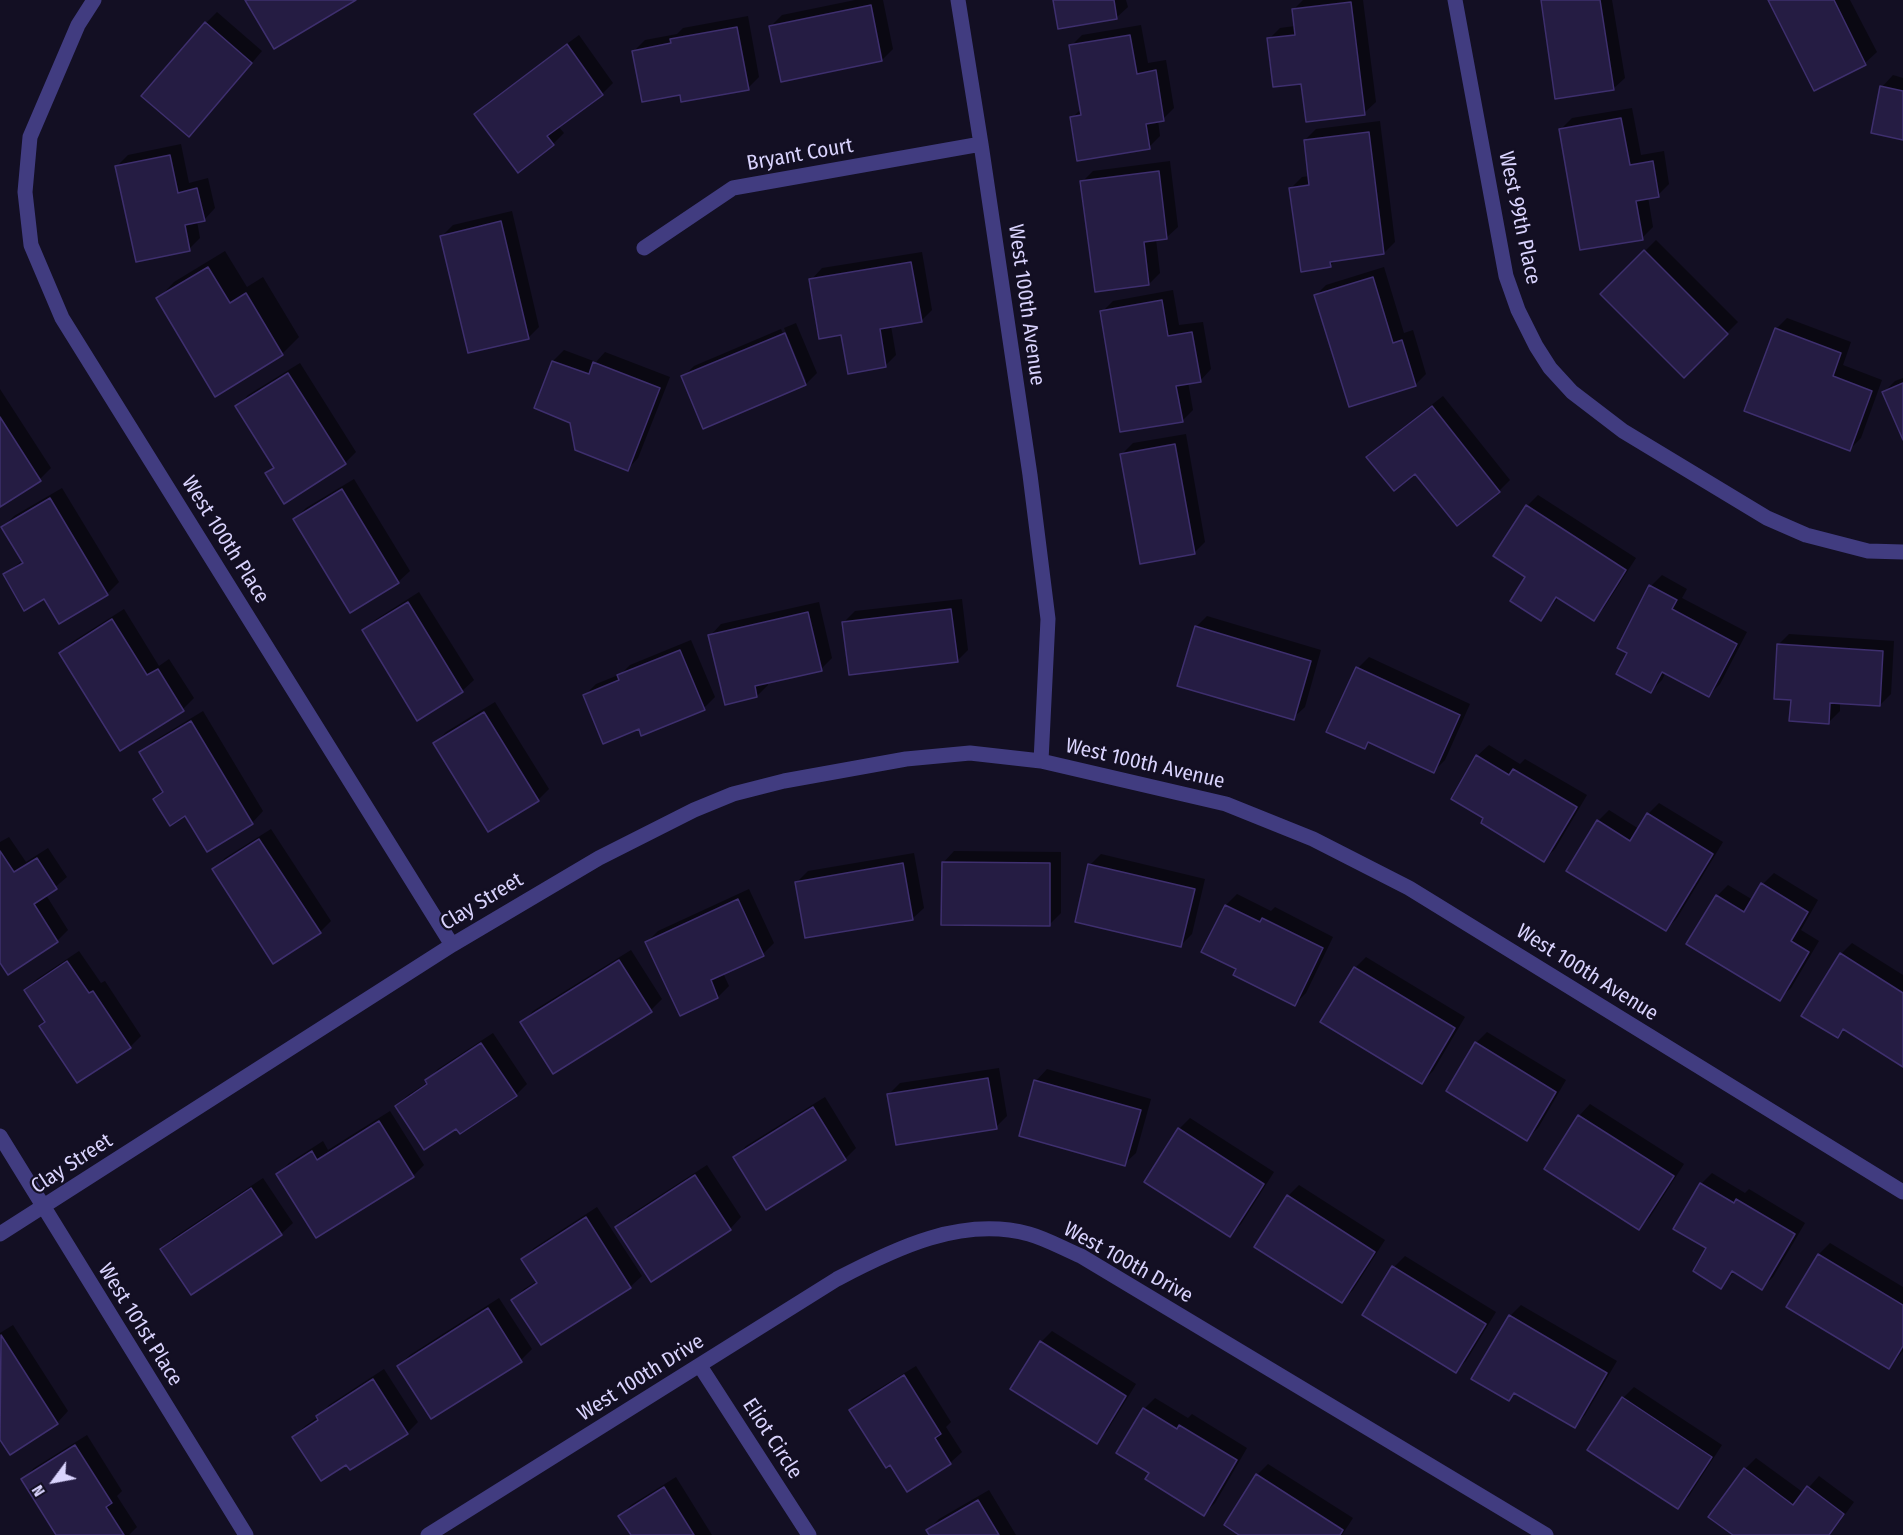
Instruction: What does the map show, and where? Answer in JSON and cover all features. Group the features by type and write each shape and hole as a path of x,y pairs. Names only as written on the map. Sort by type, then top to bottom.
{"street":[{"name":"West 100th Place","path":"94,0 78,25 30,137 25,192 31,245 62,318 452,945"},
{"name":"West 100th Avenue","path":"958,0 1028,464 1048,619 1041,761 1226,804 1313,839 1409,888 1903,1192"},
{"name":"West 99th Place","path":"1455,0 1506,276 1518,310 1550,368 1572,392 1623,431 1692,475 1767,518 1806,535 1868,551 1903,552"},
{"name":"Bryant Court","path":"644,248 733,188 981,144"},
{"name":"Clay Street","path":"0,1234 452,945 599,858 694,810 733,794 784,781 906,759 970,753 1041,761"},
{"name":"West 101st Place","path":"0,1136 246,1535"},
{"name":"West 100th Drive","path":"428,1535 837,1279 884,1254 941,1234 986,1228 1030,1234 1081,1256 1546,1535"},
{"name":"Eliot Circle","path":"700,1366 809,1535"}],"building":[{"path":"245,0 356,0 274,49"},
{"path":"1053,0 1114,0 1117,19 1058,29"},
{"path":"1541,0 1600,0 1614,90 1555,99"},
{"path":"1768,0 1834,0 1866,65 1814,91"},
{"path":"1351,2 1365,115 1306,122 1301,84 1273,87 1267,38 1295,35 1292,9"},
{"path":"871,5 882,61 781,82 769,26"},
{"path":"205,22 252,63 189,137 141,96"},
{"path":"737,27 749,90 681,102 680,95 642,102 632,51 671,43 670,39"},
{"path":"1130,35 1137,74 1156,70 1164,121 1146,124 1150,149 1077,161 1070,117 1081,115 1069,45"},
{"path":"567,44 603,95 547,136 554,145 518,173 474,114"},
{"path":"1880,86 1903,91 1903,140 1871,133"},
{"path":"1621,118 1630,165 1653,161 1659,197 1636,201 1643,240 1580,250 1559,129"},
{"path":"1369,132 1384,254 1330,262 1331,267 1301,272 1289,188 1309,185 1304,140"},
{"path":"170,155 178,193 197,188 205,221 185,225 190,251 136,262 115,166"},
{"path":"1159,171 1167,239 1144,242 1149,285 1095,292 1080,181"},
{"path":"501,221 529,339 468,353 440,236"},
{"path":"1644,250 1728,334 1684,378 1600,294"},
{"path":"911,262 922,322 880,329 886,367 848,374 841,335 819,339 809,279"},
{"path":"208,267 230,303 246,293 283,355 215,397 156,298"},
{"path":"1373,277 1393,343 1402,340 1416,386 1349,407 1314,295"},
{"path":"1162,300 1168,336 1192,332 1201,382 1176,386 1183,422 1120,432 1100,311"},
{"path":"1775,328 1841,353 1833,376 1872,391 1850,451 1744,411"},
{"path":"785,333 806,385 703,429 681,376"},
{"path":"552,361 589,374 593,362 660,388 628,471 575,450 570,423 534,408"},
{"path":"288,373 346,464 284,504 265,473 274,468 235,406"},
{"path":"1903,383 1903,440 1882,392"},
{"path":"1432,406 1500,492 1457,526 1415,474 1394,491 1366,457"},
{"path":"0,417 41,481 0,507"},
{"path":"1175,444 1195,554 1140,564 1120,454"},
{"path":"342,489 399,583 350,613 293,519"},
{"path":"50,498 108,595 59,624 44,599 24,611 3,574 23,563 1,527"},
{"path":"1526,505 1626,570 1594,621 1556,597 1541,621 1510,601 1525,577 1493,556"},
{"path":"1649,585 1677,600 1672,609 1737,644 1709,697 1662,672 1651,693 1616,674 1627,653 1617,648"},
{"path":"408,602 463,692 417,721 362,630"},
{"path":"951,609 958,662 849,675 842,622"},
{"path":"808,612 822,671 755,686 757,697 725,705 708,635"},
{"path":"112,619 147,675 158,669 184,711 120,751 59,653"},
{"path":"1195,626 1311,661 1294,720 1177,686"},
{"path":"1777,644 1883,651 1880,706 1830,703 1829,724 1789,721 1791,700 1774,699"},
{"path":"680,650 705,710 641,736 639,729 603,744 583,695 619,680 617,675"},
{"path":"1356,667 1460,715 1434,773 1368,742 1365,749 1326,732"},
{"path":"484,712 539,801 488,832 433,743"},
{"path":"191,721 253,824 207,852 185,816 170,826 153,799 163,792 139,752"},
{"path":"1476,755 1509,775 1513,769 1577,807 1544,862 1481,823 1483,818 1451,799"},
{"path":"1647,813 1713,854 1666,931 1566,871 1597,820 1630,841"},
{"path":"259,839 321,933 273,964 212,869"},
{"path":"0,851 14,872 37,858 57,889 34,904 58,942 8,975 0,963"},
{"path":"942,862 1050,863 1050,926 941,925"},
{"path":"903,863 913,920 805,938 795,882"},
{"path":"1088,864 1195,889 1181,947 1075,922"},
{"path":"1761,883 1808,912 1791,941 1809,952 1780,1001 1686,944 1716,895 1744,912"},
{"path":"738,899 764,956 711,980 718,998 680,1016 645,942"},
{"path":"1225,905 1260,922 1262,918 1323,948 1295,1006 1233,975 1236,969 1201,952"},
{"path":"1840,953 1903,993 1903,1067 1843,1029 1838,1038 1801,1016"},
{"path":"619,960 652,1012 553,1074 520,1022"},
{"path":"67,961 89,993 93,991 131,1048 77,1083 39,1026 45,1022 24,990"},
{"path":"1354,967 1455,1028 1422,1084 1320,1022"},
{"path":"1475,1042 1556,1092 1527,1141 1446,1091"},
{"path":"481,1043 517,1096 460,1134 456,1129 424,1150 395,1106 427,1084 425,1080"},
{"path":"988,1078 997,1129 896,1145 887,1094"},
{"path":"1034,1080 1141,1110 1125,1166 1019,1136"},
{"path":"813,1107 846,1160 766,1210 733,1157"},
{"path":"1578,1115 1674,1176 1639,1230 1544,1169"},
{"path":"379,1121 414,1177 316,1238 276,1174 312,1151 317,1160"},
{"path":"1178,1128 1264,1184 1230,1237 1144,1182"},
{"path":"695,1175 731,1230 651,1282 615,1227"},
{"path":"1700,1183 1734,1203 1736,1199 1795,1234 1762,1290 1732,1271 1721,1289 1693,1271 1706,1248 1673,1229"},
{"path":"251,1188 282,1235 191,1295 160,1249"},
{"path":"1287,1195 1375,1252 1342,1303 1254,1247"},
{"path":"586,1217 631,1288 541,1345 511,1300 537,1283 521,1259"},
{"path":"1818,1254 1903,1305 1903,1346 1889,1369 1786,1307"},
{"path":"1392,1266 1486,1324 1456,1373 1362,1315"},
{"path":"488,1308 522,1362 431,1419 397,1366"},
{"path":"1509,1315 1607,1373 1575,1428 1514,1393 1509,1401 1471,1379"},
{"path":"1,1335 58,1424 10,1455 0,1440"},
{"path":"1040,1341 1126,1396 1097,1444 1010,1389"},
{"path":"904,1375 941,1434 935,1438 951,1464 907,1492 890,1465 886,1468 849,1410"},
{"path":"373,1379 408,1434 350,1470 346,1465 321,1481 292,1437 318,1420 316,1416"},
{"path":"1622,1397 1712,1457 1678,1509 1587,1450"},
{"path":"1143,1408 1177,1429 1179,1425 1237,1460 1204,1516 1145,1479 1149,1473 1116,1453"},
{"path":"75,1445 112,1503 106,1507 124,1535 56,1535 21,1479"},
{"path":"1744,1468 1793,1505 1807,1486 1844,1514 1829,1535 1733,1535 1708,1517"},
{"path":"1256,1474 1343,1530 1340,1535 1239,1535 1224,1525"},
{"path":"664,1487 694,1535 631,1535 618,1516"},
{"path":"978,1500 999,1535 929,1535 926,1530"}]}
